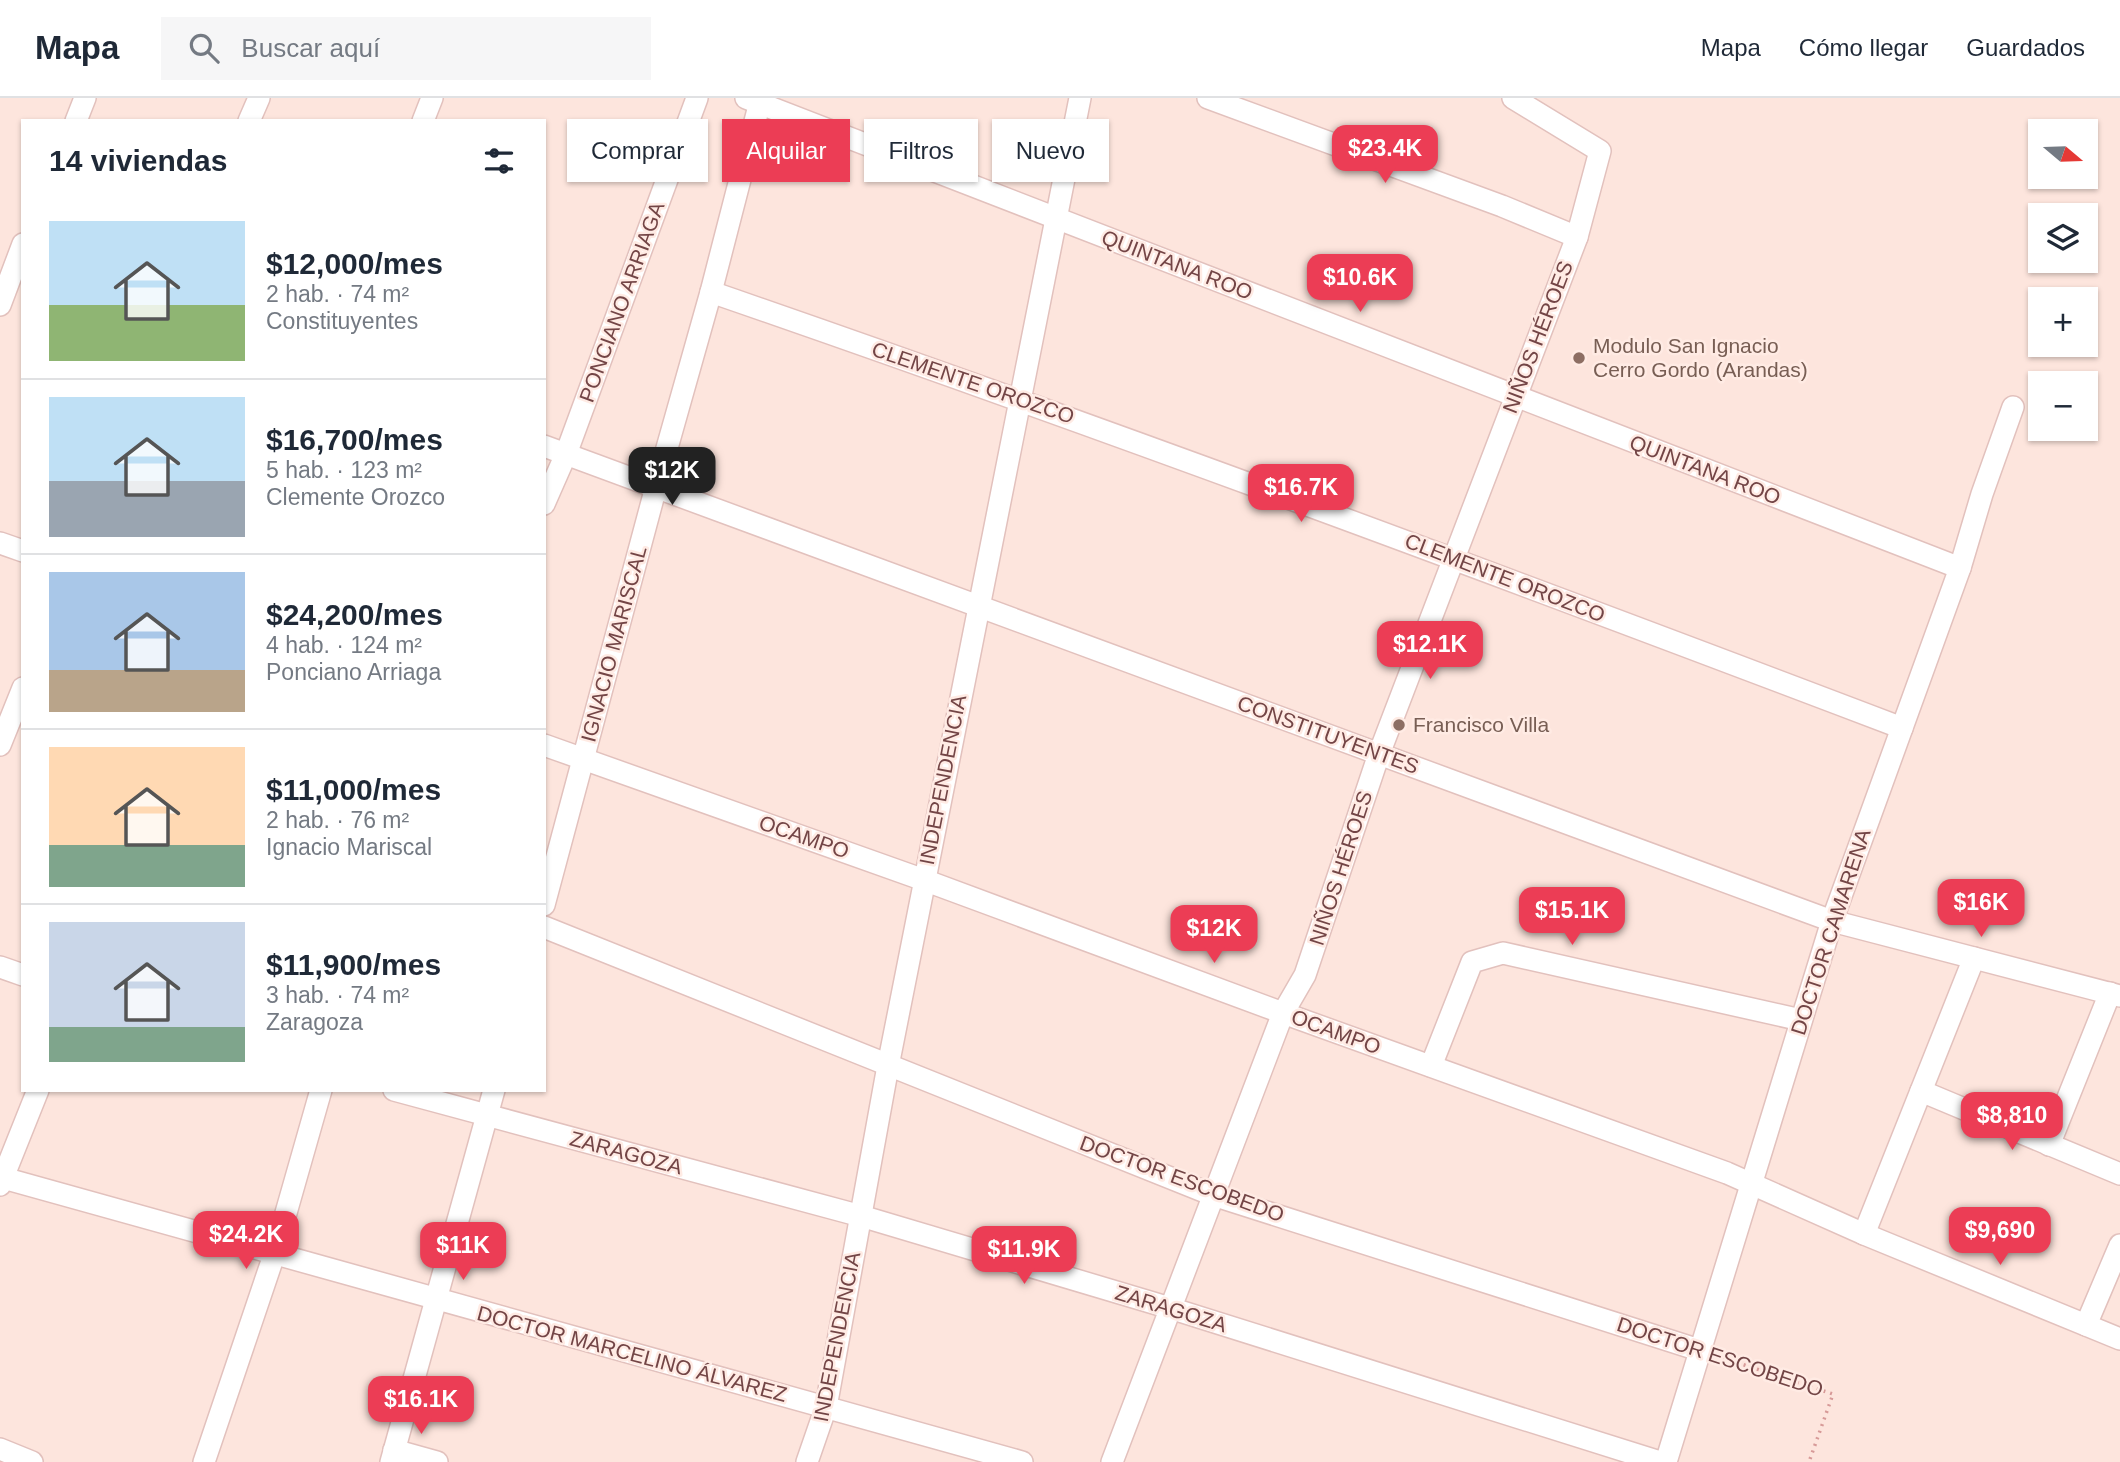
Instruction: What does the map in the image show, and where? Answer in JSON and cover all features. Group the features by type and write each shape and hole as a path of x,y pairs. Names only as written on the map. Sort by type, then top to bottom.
{"street":[{"path":"77,119 85,98"},
{"path":"250,119 259,98"},
{"path":"424,119 432,98"},
{"name":"PONCIANO ARRIAGA","path":"546,499 566,454 696,98"},
{"name":"INDEPENDENCIA","path":"807,1462 826,1407 888,1066 977,606 1080,98"},
{"path":"1208,98 1502,206 1577,237"},
{"name":"NIÑOS HÉROES","path":"1112,1462 1283,1013 1305,975 1379,754 1577,237 1600,151 1513,98"},
{"name":"QUINTANA ROO","path":"756,100 1960,568"},
{"name":"IGNACIO MARISCAL","path":"546,898 656,487 712,292 756,100"},
{"path":"0,305 16,249"},
{"name":"CLEMENTE OROZCO","path":"712,292 1019,398 1454,558 1902,728"},
{"name":"DOCTOR CAMARENA","path":"1666,1462 1832,921 1960,568 1982,494 2013,407"},
{"name":"CONSTITUYENTES","path":"546,447 1832,921 2115,995"},
{"path":"0,543 21,550"},
{"path":"0,745 21,693"},
{"name":"OCAMPO","path":"546,745 1751,1183 1864,1234 2120,1339"},
{"name":"DOCTOR ESCOBEDO","path":"546,928 1213,1195 1699,1350"},
{"path":"1431,1066 1472,962 1503,953 1801,1020"},
{"path":"1864,1234 1974,958"},
{"path":"0,967 21,974"},
{"path":"2049,1144 2115,995"},
{"path":"1921,1091 2120,1174"},
{"path":"1,1180 37,1092"},
{"path":"204,1462 274,1255 320,1092"},
{"name":"ZARAGOZA","path":"401,1092 861,1216 1170,1308 1660,1462"},
{"path":"437,1462 393,1456 493,1092"},
{"name":"DOCTOR MARCELINO ÁLVAREZ","path":"1,1180 1023,1462"},
{"path":"2086,1325 2120,1245"},
{"path":"0,1449 32,1462"}],"path":[{"name":"DOCTOR ESCOBEDO","path":"1699,1350 1833,1394 1810,1462"}],"place":[{"name":"Modulo San Ignacio Cerro Gordo (Arandas)","path":"1579,358"},
{"name":"Francisco Villa","path":"1399,725"}]}
